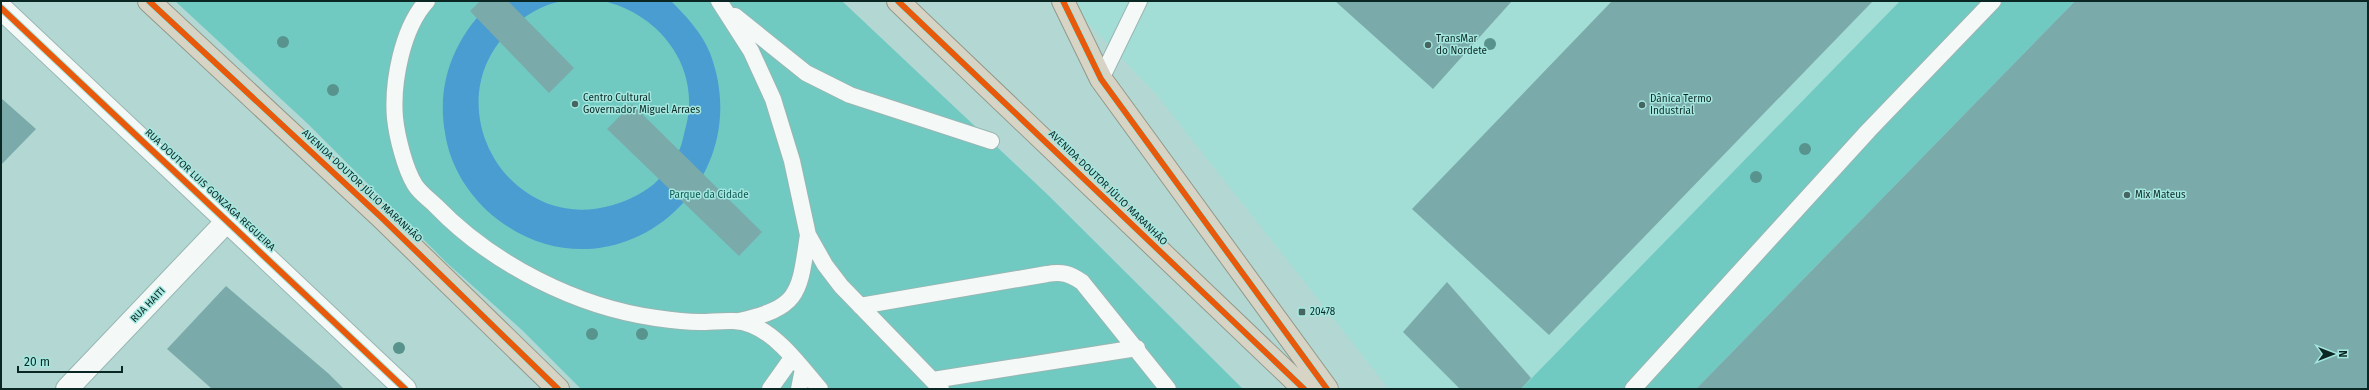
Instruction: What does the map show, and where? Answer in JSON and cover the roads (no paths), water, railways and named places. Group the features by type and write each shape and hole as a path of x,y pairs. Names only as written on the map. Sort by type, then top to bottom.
{"highway":[{"name":"AVENIDA DOUTOR JÚLIO MARANHÃO","path":"149,1 381,217 558,389"},
{"name":"AVENIDA DOUTOR JÚLIO MARANHÃO","path":"898,1 1304,389"},
{"path":"1063,1 1101,79 1327,389"}],"street":[{"name":"RUA DOUTOR LUIS GONZAGA REGUEIRA","path":"1,8 228,220 405,389"},
{"name":"RUA HAITI","path":"67,389 228,220"}],"lane":[{"path":"427,1 411,29 398,64 394,104 397,138 415,185 441,212 470,238 514,267 575,297 621,312 657,318 698,322 739,321 768,314 782,308 793,297 801,283 808,235"},
{"path":"1101,79 1139,1"},
{"path":"1633,389 1869,130 1994,1"},
{"path":"723,5 806,73 850,95 991,141"},
{"path":"723,5 751,50 773,99 792,161 808,235 825,265 860,306 937,385 1137,348"},
{"path":"860,306 1059,272 1070,274 1082,282 1137,348 1168,389"},
{"path":"739,321 764,332 797,363 820,389"},
{"path":"770,389 797,363"},
{"path":"797,363 799,389"}],"place":[{"name":"TransMar do Nordete","path":"1428,45"},
{"name":"Centro Cultural Governador Miguel Arraes","path":"575,104"},
{"name":"Dânica Termo Industrial","path":"1642,105"},
{"name":"Mix Mateus","path":"2127,195"},
{"name":"20478","path":"1302,312"}],"park label":[{"name":"Parque da Cidade","path":"709,195"}]}
